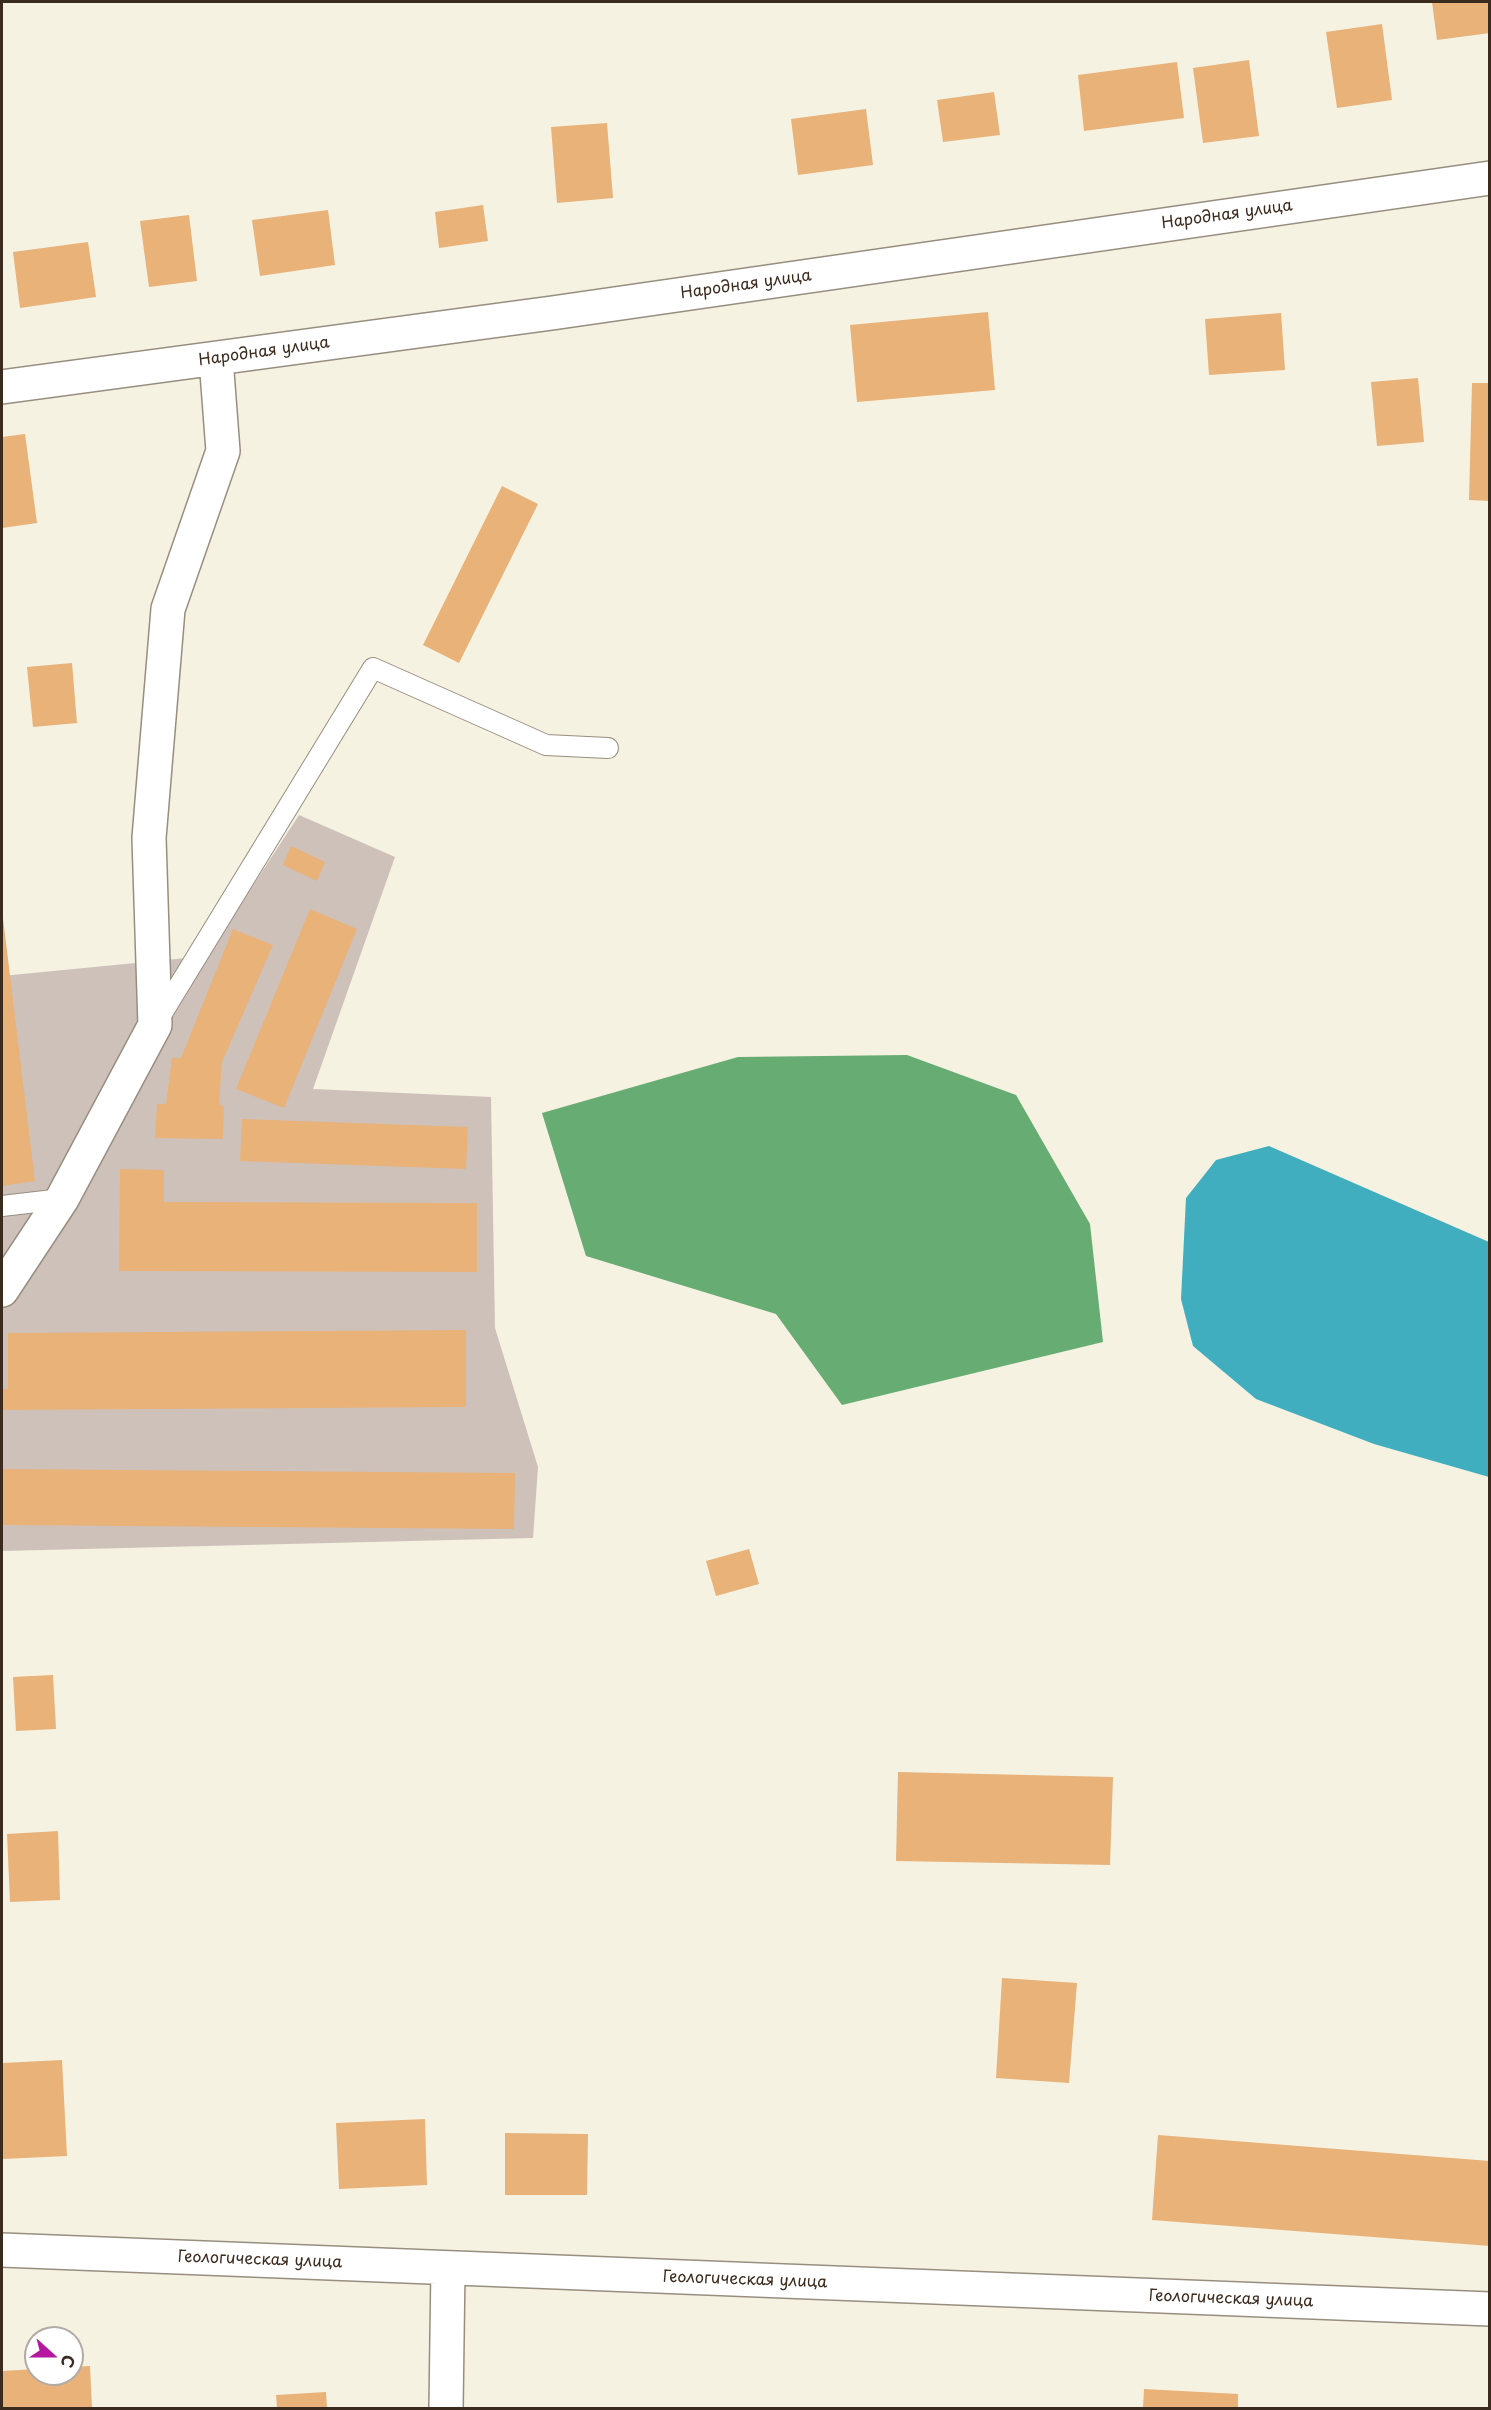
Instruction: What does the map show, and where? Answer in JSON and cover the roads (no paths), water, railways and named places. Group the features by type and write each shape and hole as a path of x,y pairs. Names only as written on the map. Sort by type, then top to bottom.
{"street":[{"name":"Народная улица","path":"2,387 1490,178"},
{"path":"2,1290 62,1199 155,1025 149,838 168,609 223,451 216,358"},
{"name":"Геологическая улица","path":"2,2250 1490,2309"},
{"path":"446,2409 448,2268"}],"lane":[{"path":"155,1025 373,668 546,745 608,748"},
{"path":"2,1206 62,1199"}],"water":[{"path":"1269,1146 1489,1242 1489,1477 1374,1444 1256,1399 1193,1346 1181,1299 1186,1198 1216,1160"}]}
